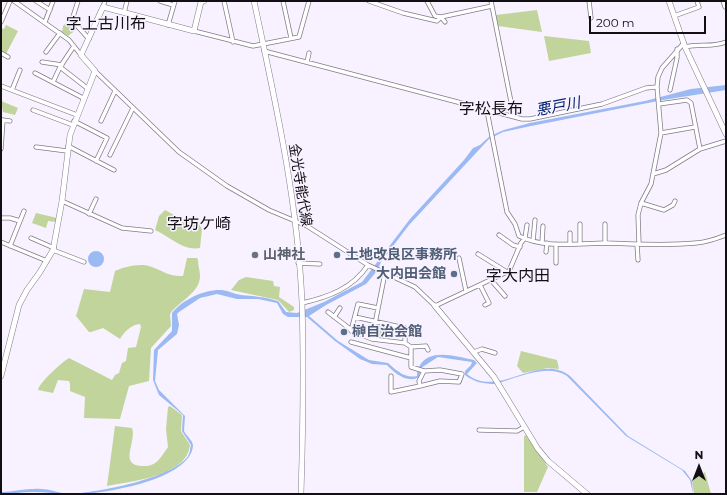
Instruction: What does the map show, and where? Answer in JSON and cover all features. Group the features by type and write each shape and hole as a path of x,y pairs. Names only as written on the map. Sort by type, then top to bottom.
{"street":[{"path":"1,22 3,12 10,1"},
{"path":"14,1 60,33 74,46 95,71 115,91 180,152 227,186 269,210 294,222 307,226 368,265 415,287 435,306 494,377 524,427 548,461 586,494"},
{"path":"36,1 50,10"},
{"path":"45,22 53,1"},
{"path":"78,1 72,20 89,39"},
{"path":"81,55 105,1"},
{"path":"124,14 128,1"},
{"path":"160,1 174,3 168,25"},
{"path":"194,31 201,1"},
{"path":"224,1 233,42"},
{"name":"金光寺能代線","path":"254,1 290,183 294,222 302,306 304,388 301,494"},
{"path":"283,1 292,38"},
{"path":"103,7 124,14 253,46 299,37 308,1"},
{"path":"369,1 426,20 437,21 441,18 492,6"},
{"path":"426,1 435,16 441,18 445,22"},
{"path":"492,1 514,117"},
{"path":"589,1 591,18"},
{"path":"669,1 684,45 701,84 726,134"},
{"path":"674,16 699,7 697,1"},
{"path":"723,1 726,8"},
{"path":"46,52 60,33"},
{"path":"638,260 638,215 641,204 651,184 662,133 658,93 656,87 658,77 662,68 677,49 684,45 712,46 726,42"},
{"path":"53,82 74,46"},
{"path":"670,90 677,49"},
{"path":"264,51 487,111 530,119 602,104 646,88 656,87"},
{"path":"1,53 8,56"},
{"path":"307,62 309,53"},
{"path":"42,62 61,66 87,88"},
{"path":"12,90 20,70"},
{"path":"1,376 19,305 53,249 62,201 67,149 76,115 95,71"},
{"path":"36,73 83,98"},
{"path":"1,86 76,115"},
{"path":"101,121 115,91"},
{"path":"659,104 687,100 691,103 700,148"},
{"path":"110,155 133,108"},
{"path":"33,110 74,123 107,138 96,161"},
{"path":"487,111 508,215 515,224 519,236 542,243 556,244 638,244 695,243 710,241 726,235"},
{"path":"1,149 2,120 10,121"},
{"path":"662,133 695,127"},
{"path":"653,174 666,170 700,148 726,140"},
{"path":"36,147 67,149 114,170"},
{"path":"89,214 96,199"},
{"path":"62,201 122,228 151,232"},
{"path":"641,204 664,210 673,205 675,201"},
{"path":"10,246 24,211"},
{"path":"1,218 10,218 20,221"},
{"path":"533,241 535,220"},
{"path":"580,224 580,243"},
{"path":"605,224 605,243"},
{"path":"435,306 507,272 512,267 525,239 527,225"},
{"path":"542,243 543,226"},
{"path":"570,233 570,243"},
{"path":"500,235 513,245 520,247"},
{"path":"31,238 84,262"},
{"path":"1,242 47,261"},
{"path":"546,252 547,243"},
{"path":"556,244 556,263"},
{"path":"478,254 507,272"},
{"path":"459,258 466,291"},
{"path":"298,264 320,264"},
{"path":"302,306 352,284 368,265"},
{"path":"372,338 385,273"},
{"path":"491,280 505,296"},
{"path":"480,285 489,303 485,305"},
{"path":"351,331 359,303 378,308"},
{"path":"334,317 340,308"},
{"path":"328,312 351,331 372,338 405,343 411,347 426,346 428,350"},
{"path":"355,318 405,328 405,343"},
{"path":"351,342 411,358"},
{"path":"391,376 391,392 440,380 460,382 462,374 440,370 421,370 411,367 411,347"},
{"path":"474,352 482,349 496,353"},
{"path":"420,386 419,381 421,370"},
{"path":"479,430 517,431 524,427"}],"green space":[{"path":"537,10 542,32 498,26 496,15"},
{"path":"69,20 77,29 68,36 62,32 63,26"},
{"path":"6,25 18,31 6,54 1,51 1,28 4,29"},
{"path":"544,36 589,41 591,53 549,61"},
{"path":"1,101 18,108 15,115 3,112"},
{"path":"165,210 185,221 187,219 192,220 195,218 202,229 200,248 188,247 177,243 155,230 159,216"},
{"path":"36,213 57,218 56,222 48,221 46,228 32,223"},
{"path":"187,258 197,258 198,260 200,274 197,287 170,314 171,326 151,348 149,381 129,386 120,419 84,418 85,397 70,391 69,381 58,380 53,393 38,390 46,378 69,358 112,380 115,375 119,373 122,363 126,361 128,348 136,347 141,327 140,324 128,329 120,339 103,328 89,332 76,316 84,289 110,292 115,271 136,265 145,265 170,274 183,276"},
{"path":"246,277 273,281 274,286 280,287 279,297 294,307 294,310 289,312 278,300 231,290 239,280"},
{"path":"378,323 389,326 386,340 375,338 374,335"},
{"path":"521,351 557,360 559,369 548,368 523,373 517,366"},
{"path":"170,406 182,415 181,431 190,445 187,455 179,464 157,475 107,486 115,426 132,428 133,434 130,452 131,462 135,465 151,465 158,461 168,447 166,429 168,407"},
{"path":"526,435 548,467 537,492 524,492 524,436"},
{"path":"705,472 711,494 694,494 692,481"}],"water":[{"path":"726,85 726,90 663,100 531,126 503,132 489,139 409,225 381,262 377,271 366,284 326,305 309,316 338,341 369,360 388,363 401,373 413,377 417,376 417,371 424,361 429,357 436,355 474,360 477,363 467,374 479,381 492,382 532,371 546,369 558,370 570,376 628,436 685,471 692,481 693,494 690,480 682,470 626,436 567,376 559,372 541,371 522,375 496,384 487,384 476,381 465,375 465,371 472,362 438,357 421,368 419,377 410,379 397,374 387,365 372,364 360,359 335,341 307,317 288,317 283,314 277,303 258,299 237,299 217,294 200,298 179,312 177,314 179,325 177,334 158,350 155,381 159,390 185,416 184,431 193,444 188,457 178,467 146,482 109,491 72,494 116,487 151,478 179,464 188,456 191,445 182,431 183,415 159,395 153,380 154,350 172,331 172,313 182,303 202,293 215,290 222,290 238,295 278,301 286,312 297,313 324,302 362,282 410,219 464,160 473,148 480,145 490,136 504,130 530,123 645,101 691,89"},
{"path":"96,251 103,256 104,259 99,266 96,267 89,262 88,259 93,252"},
{"path":"45,489 69,494 32,492 1,494 1,492"}],"place":[{"name":"山神社","path":"255,255"},
{"name":"土地改良区事務所","path":"337,255"},
{"name":"大内田会館","path":"454,274"},
{"name":"榊自治会館","path":"344,332"}],"district":[{"name":"字上古川布","path":"106,24"},
{"name":"字松長布","path":"491,109"},
{"name":"字坊ケ崎","path":"199,224"},
{"name":"字大内田","path":"518,276"}],"water label":[{"name":"悪戸川","path":"558,107"}]}
